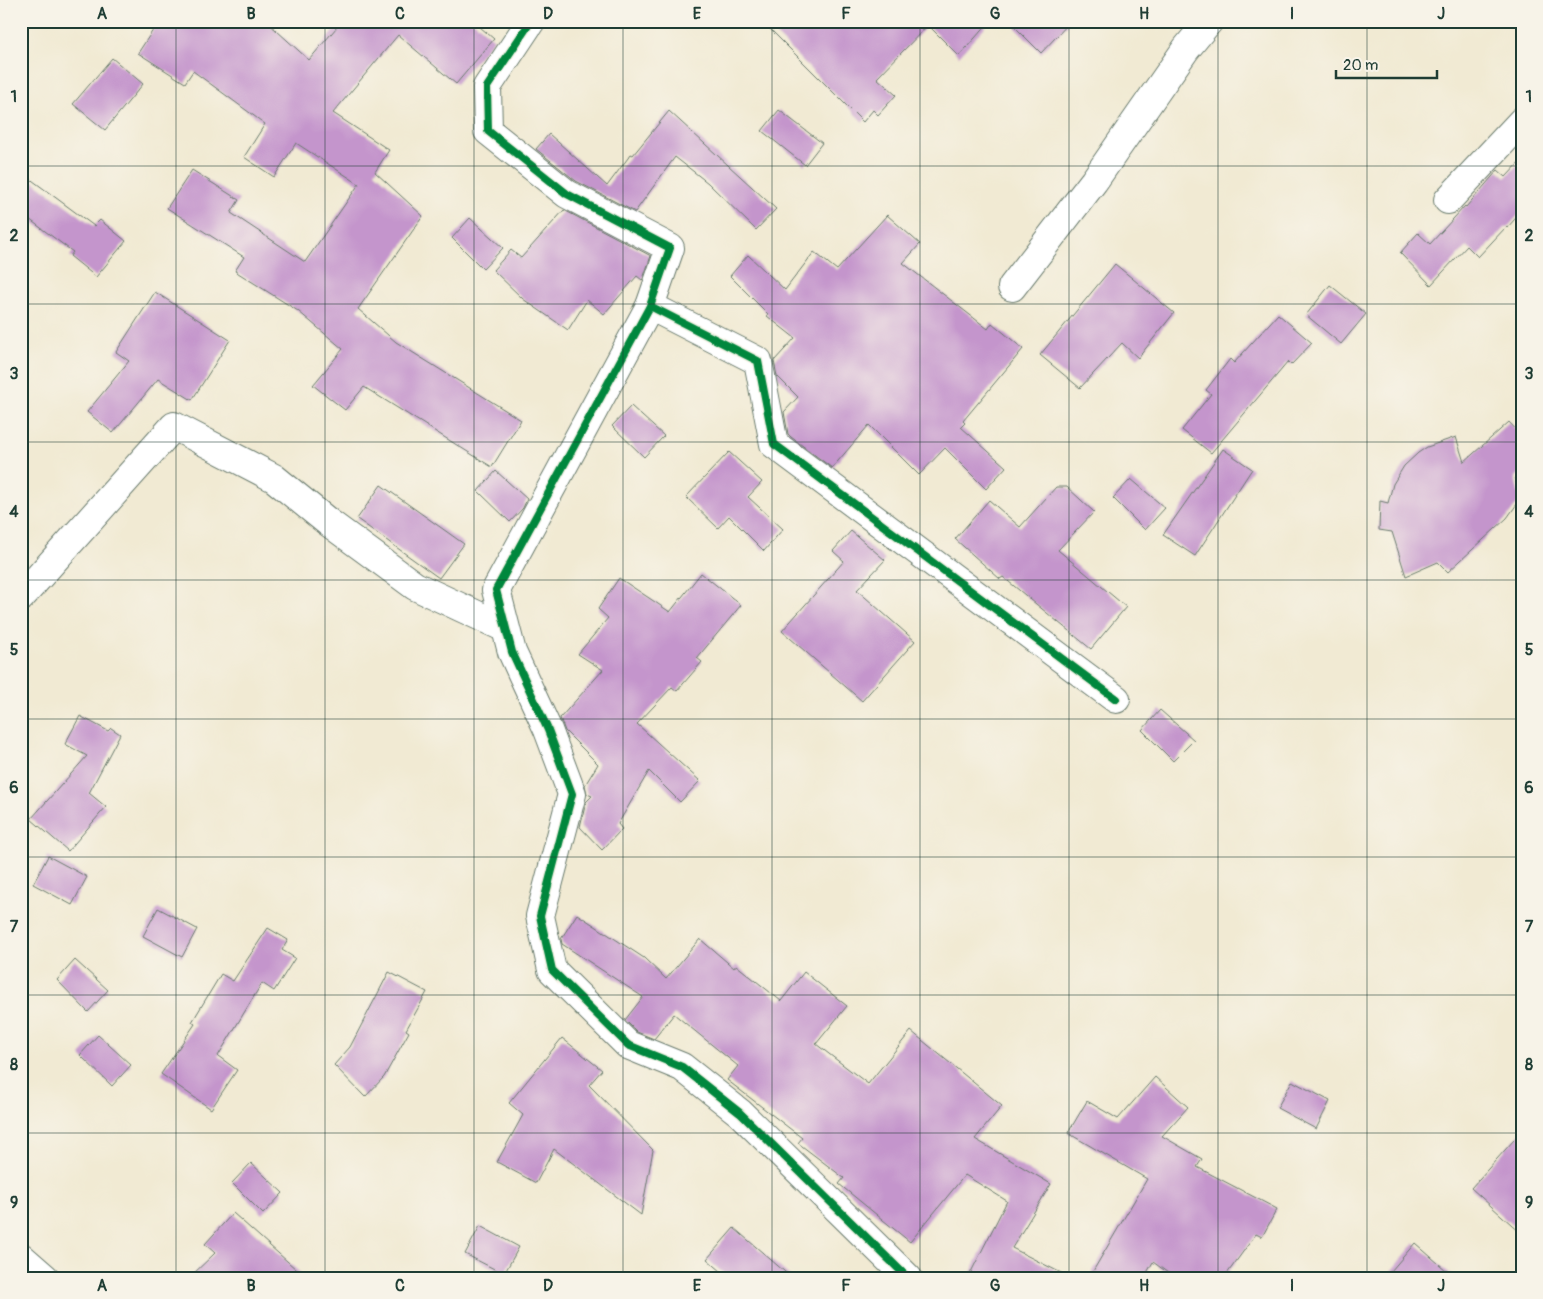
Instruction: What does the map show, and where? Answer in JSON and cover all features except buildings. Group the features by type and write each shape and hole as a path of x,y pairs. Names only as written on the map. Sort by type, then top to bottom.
{"street":[{"path":"531,21 487,87 488,131 567,194 670,248 650,306 496,590 512,652 548,730 572,794 540,916 552,970 628,1045 682,1066 740,1113 908,1278"},
{"path":"1012,287 1094,181 1186,49 1209,21"},
{"path":"1448,200 1522,121"},
{"path":"650,306 758,361 774,444 1116,699"},
{"path":"21,597 174,426 274,478 328,522 414,586 505,628"},
{"path":"21,1257 45,1278"}],"cycle path":[{"path":"531,21 487,87 488,131 567,194 670,248 650,306 496,590 512,652 548,730 572,794 540,916 552,970 628,1045 682,1067 740,1113 908,1278"},
{"path":"650,306 758,361 774,444 1116,699"}]}
